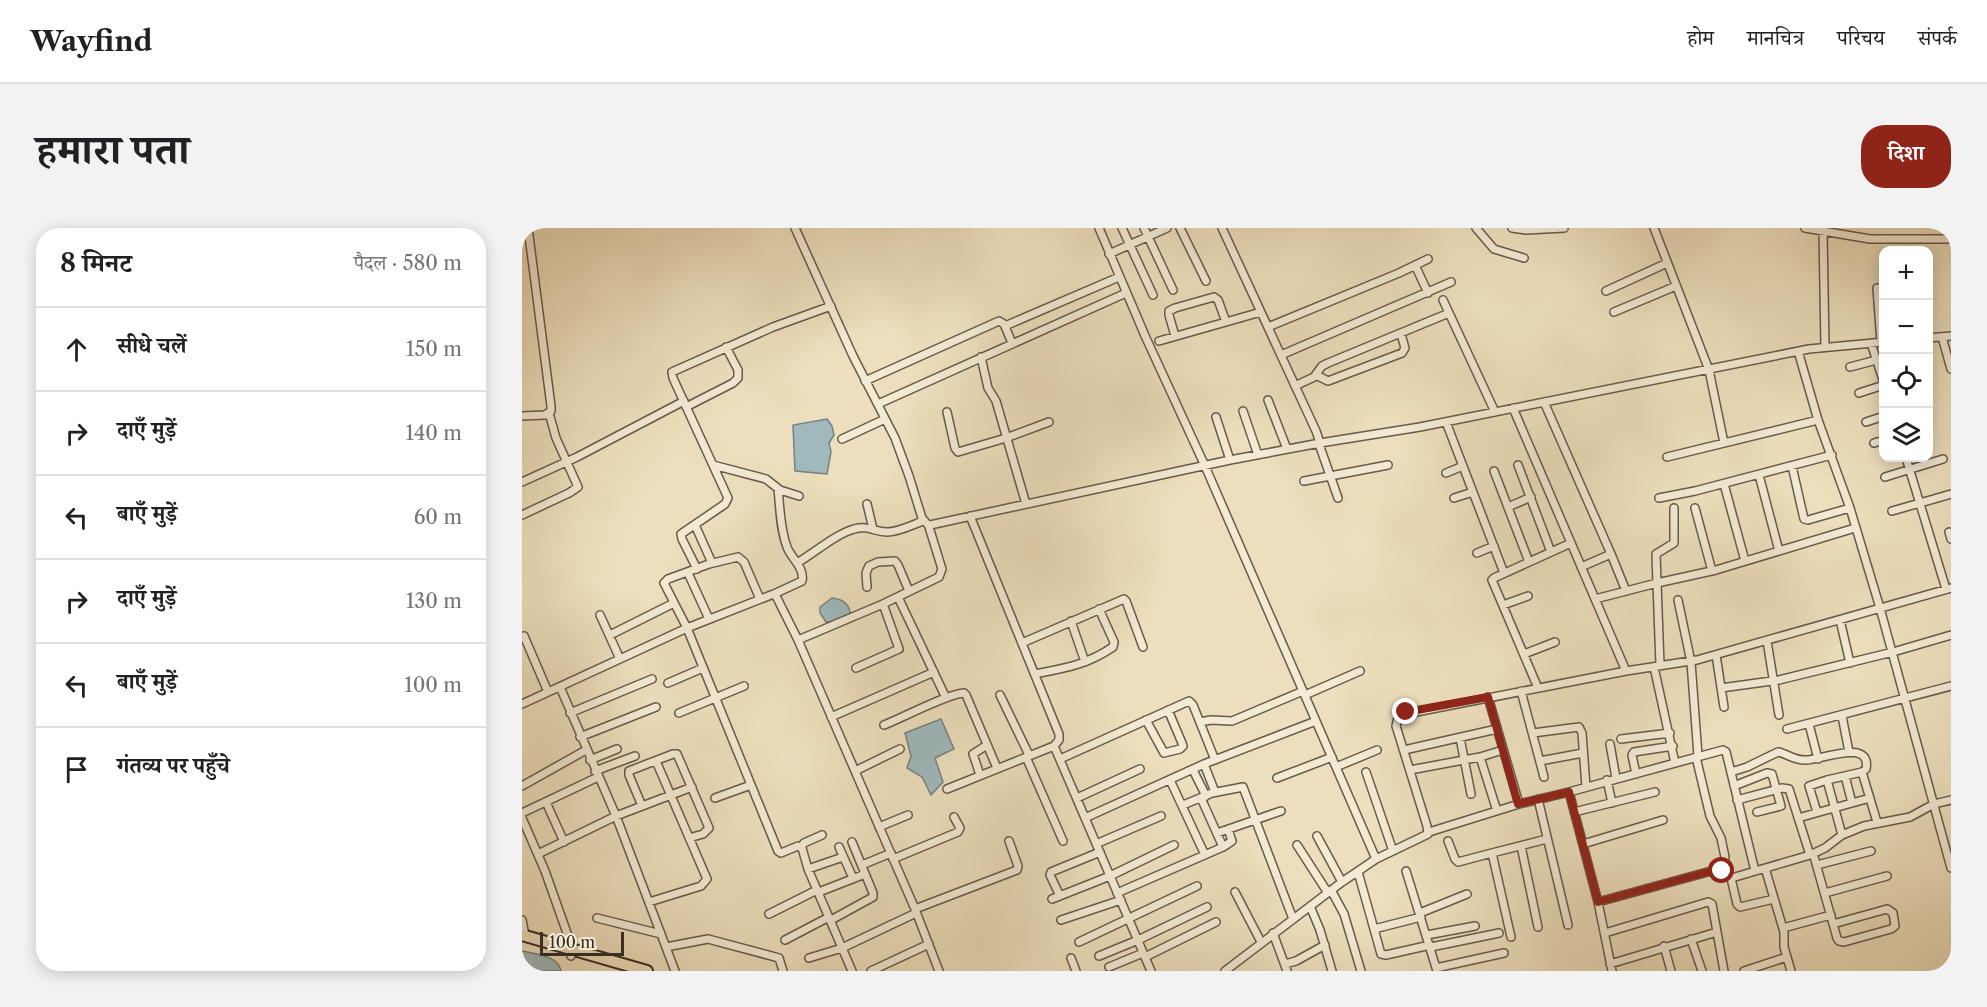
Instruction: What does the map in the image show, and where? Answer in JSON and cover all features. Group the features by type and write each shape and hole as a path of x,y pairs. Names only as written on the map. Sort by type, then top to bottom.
{"main road":[{"path":"523,938 626,971"},
{"path":"613,967 647,971"}],"street":[{"path":"522,515 576,489 577,484 556,438 549,413 551,406 528,228"},
{"path":"795,228 903,458 942,569 937,578 798,640"},
{"path":"1099,228 1376,859"},
{"path":"1122,228 1153,295"},
{"path":"1144,228 1173,290"},
{"path":"1109,254 1167,228"},
{"path":"1180,228 1206,282"},
{"path":"1222,228 1320,443 1338,498"},
{"path":"1476,228 1494,249 1524,258"},
{"path":"1512,228 1526,230 1564,228"},
{"path":"1653,228 1709,370 1724,442"},
{"path":"1805,228 1847,231 1882,240 1951,239"},
{"path":"1822,231 1825,347"},
{"path":"1268,327 1428,259"},
{"path":"1606,291 1667,263"},
{"path":"1415,265 1428,293"},
{"path":"1005,326 1119,277"},
{"path":"1281,355 1451,282"},
{"path":"1614,312 1676,286"},
{"path":"1877,288 1879,310"},
{"path":"878,404 1126,293"},
{"path":"1175,336 1169,311 1193,303 1216,298 1226,322"},
{"path":"1443,300 1495,412"},
{"path":"697,569 681,536 727,501 726,494 672,372 773,327 831,306"},
{"path":"1159,341 1261,312"},
{"path":"1295,386 1316,375 1328,363 1449,314"},
{"path":"865,381 999,321 1005,326 1012,343"},
{"path":"1316,375 1328,381 1402,353 1406,348 1401,334"},
{"path":"1933,338 1951,336"},
{"path":"1942,337 1951,369"},
{"path":"797,563 840,535 855,529 868,527 880,532 892,532 1287,449 1446,422 1798,351 1879,342"},
{"path":"1871,343 1879,357"},
{"path":"522,482 733,383 738,378 738,370 726,347"},
{"path":"1798,351 1818,420 1850,508 1880,608 1951,868"},
{"path":"981,357 988,388 996,401 1026,504"},
{"path":"1850,368 1879,359"},
{"path":"1859,393 1879,386"},
{"path":"1268,400 1287,449"},
{"path":"1544,402 1626,591"},
{"path":"1513,408 1626,671"},
{"path":"1243,411 1258,455"},
{"path":"946,412 958,452 1049,422"},
{"path":"522,416 539,416 549,413"},
{"path":"1216,417 1230,460"},
{"path":"1866,422 1879,418"},
{"path":"842,439 885,419"},
{"path":"1667,457 1818,420"},
{"path":"1446,422 1504,573"},
{"path":"1874,443 1879,442"},
{"path":"1659,498 1724,484 1832,455"},
{"path":"1885,477 1943,459"},
{"path":"1429,831 1396,726 1398,718 1406,712 1626,671 1691,662 1949,589 1907,462"},
{"path":"713,465 766,479 778,489 799,496"},
{"path":"1304,481 1388,465"},
{"path":"1518,465 1551,552"},
{"path":"1446,473 1463,466"},
{"path":"1792,466 1804,519 1808,520 1850,508"},
{"path":"1494,471 1529,562"},
{"path":"1759,475 1779,551"},
{"path":"1724,484 1745,561"},
{"path":"522,704 687,628 802,581 802,574 797,563 786,546 778,489"},
{"path":"1454,498 1473,492"},
{"path":"1892,511 1951,494"},
{"path":"1508,507 1531,497"},
{"path":"867,504 873,529"},
{"path":"1674,508 1674,543 1656,554 1657,666 1660,697 1673,746 1675,763"},
{"path":"1695,508 1712,571"},
{"path":"947,789 1054,746 1059,740 1059,734 970,516"},
{"path":"695,525 712,563"},
{"path":"1595,599 1712,571 1855,528"},
{"path":"1538,688 1492,580 1571,543"},
{"path":"1477,553 1494,546"},
{"path":"1581,567 1611,554"},
{"path":"760,599 742,559 738,557 712,563 668,579 664,583 687,628 779,853 801,847 804,843 822,835"},
{"path":"867,587 866,573 871,564 895,561 909,591"},
{"path":"688,573 709,619"},
{"path":"774,594 798,640 892,856 939,971"},
{"path":"1503,605 1528,596"},
{"path":"898,597 946,698"},
{"path":"1022,643 1125,600 1143,647"},
{"path":"1678,600 1691,662 1697,757 1710,816 1721,838 1725,860 1722,871"},
{"path":"609,635 674,603"},
{"path":"856,668 899,649 883,604"},
{"path":"1035,674 1068,668 1085,662 1096,658 1114,646 1099,609"},
{"path":"600,615 620,659"},
{"path":"1840,620 1850,663"},
{"path":"1071,621 1085,662"},
{"path":"1721,688 1773,681 1893,652 1951,635"},
{"path":"524,636 548,692"},
{"path":"1767,641 1779,715"},
{"path":"1524,654 1555,642"},
{"path":"1716,655 1724,706"},
{"path":"668,683 704,668"},
{"path":"1200,723 1211,720 1232,721 1360,671"},
{"path":"831,717 934,672"},
{"path":"570,713 652,679"},
{"path":"679,713 744,686"},
{"path":"1787,729 1951,686"},
{"path":"560,687 616,816 675,971"},
{"path":"1521,691 1544,777"},
{"path":"884,725 961,693 966,695 997,768"},
{"path":"1000,696 1063,841"},
{"path":"1488,697 1518,804"},
{"path":"1060,759 1189,701 1193,705 1215,760"},
{"path":"580,737 656,707"},
{"path":"1146,720 1164,753 1180,749 1183,746 1168,710"},
{"path":"1842,716 1849,752"},
{"path":"1085,818 1204,764 1316,720"},
{"path":"1809,724 1818,759"},
{"path":"1533,733 1577,726 1581,729 1586,787"},
{"path":"1404,750 1497,729"},
{"path":"1621,739 1670,733"},
{"path":"1460,738 1471,794"},
{"path":"1610,744 1616,778"},
{"path":"980,775 973,754 987,745"},
{"path":"1054,746 1151,970 1142,971"},
{"path":"1636,774 1632,755 1634,752 1673,746"},
{"path":"590,760 617,749"},
{"path":"855,771 900,749"},
{"path":"522,786 586,750"},
{"path":"1336,767 1377,750"},
{"path":"1410,770 1480,757 1503,750"},
{"path":"1225,971 1342,882 1376,859 1425,837 1429,831 1712,751 1725,750 1755,872"},
{"path":"1731,772 1778,752 1803,761 1849,752 1865,759 1867,767 1862,772 1809,786 1817,812"},
{"path":"1540,761 1583,753"},
{"path":"642,806 628,772 677,754 709,828 703,834 689,838"},
{"path":"522,813 635,756"},
{"path":"1277,778 1332,757"},
{"path":"1480,757 1497,811"},
{"path":"649,902 701,886 707,881 656,761"},
{"path":"1204,764 1215,792"},
{"path":"1077,798 1140,769"},
{"path":"1193,770 1223,847"},
{"path":"1366,772 1393,851"},
{"path":"1862,772 1877,822"},
{"path":"1734,786 1770,773 1774,777 1781,806 1757,812"},
{"path":"1845,776 1852,803"},
{"path":"1170,780 1205,855"},
{"path":"1607,780 1612,803"},
{"path":"1827,780 1842,835"},
{"path":"715,798 751,785"},
{"path":"538,854 616,816 692,787"},
{"path":"1183,805 1215,792 1243,787 1293,919"},
{"path":"1737,800 1777,789 1789,789 1817,866 1830,915 1837,938 1839,941 1844,942 1891,929 1895,923 1893,912 1887,909 1833,924"},
{"path":"1569,792 1598,902 1611,967 1664,946 1717,932"},
{"path":"1574,812 1655,792"},
{"path":"1798,818 1870,798"},
{"path":"1538,799 1568,925"},
{"path":"1731,878 1811,854 1842,835 1864,826 1910,816 1934,804 1951,800"},
{"path":"546,802 564,842"},
{"path":"1217,833 1281,811"},
{"path":"879,827 908,815"},
{"path":"1161,816 1050,872 1056,897 1110,876 1174,845"},
{"path":"862,865 958,832 960,828 954,817"},
{"path":"522,818 546,871 572,953"},
{"path":"1582,844 1663,820"},
{"path":"1061,920 1119,897 1223,847 1232,841 1228,829"},
{"path":"1942,834 1951,831"},
{"path":"1317,836 1342,882"},
{"path":"1448,841 1458,862 1547,839"},
{"path":"810,958 842,948 915,911 1017,870 1018,866 1009,841"},
{"path":"785,940 873,897 852,842"},
{"path":"1297,845 1344,914 1360,971"},
{"path":"1521,846 1538,927"},
{"path":"801,847 808,869 852,971"},
{"path":"839,847 852,878"},
{"path":"1817,866 1871,851"},
{"path":"1492,853 1511,937"},
{"path":"808,869 843,857"},
{"path":"1765,868 1783,928 1784,947 1791,971"},
{"path":"1598,902 1715,870 1722,871 1731,878 1737,904 1740,907 1774,899"},
{"path":"1406,871 1436,970 1504,953"},
{"path":"1358,872 1383,955 1499,933"},
{"path":"769,914 818,891 865,874"},
{"path":"1825,893 1887,876"},
{"path":"1079,942 1197,886"},
{"path":"1235,892 1261,942"},
{"path":"1374,929 1421,915 1467,894"},
{"path":"1605,933 1708,902 1712,904 1724,971"},
{"path":"1310,906 1332,971"},
{"path":"1099,956 1207,907"},
{"path":"1783,928 1830,915"},
{"path":"597,918 661,934"},
{"path":"522,920 523,938"},
{"path":"1109,967 1144,955 1216,922"},
{"path":"1427,935 1475,926"},
{"path":"1273,933 1286,968 1325,945"},
{"path":"666,947 708,939 779,958 783,971"},
{"path":"1691,939 1702,971"},
{"path":"871,971 929,944"},
{"path":"1664,946 1671,971"},
{"path":"1744,971 1787,957"},
{"path":"1071,958 1076,971"}],"water":[{"path":"827,419 834,435 829,443 831,452 827,474 795,471 793,425"},
{"path":"832,598 846,603 850,616 839,621 826,622 820,613 820,607"},
{"path":"941,719 954,749 935,758 943,782 931,795 922,777 907,768 911,756 905,733"},
{"path":"522,951 551,958 561,971 522,971"}],"route":[{"path":"1406,712 1488,697 1518,804 1569,792 1598,902 1715,870 1722,871"}]}
